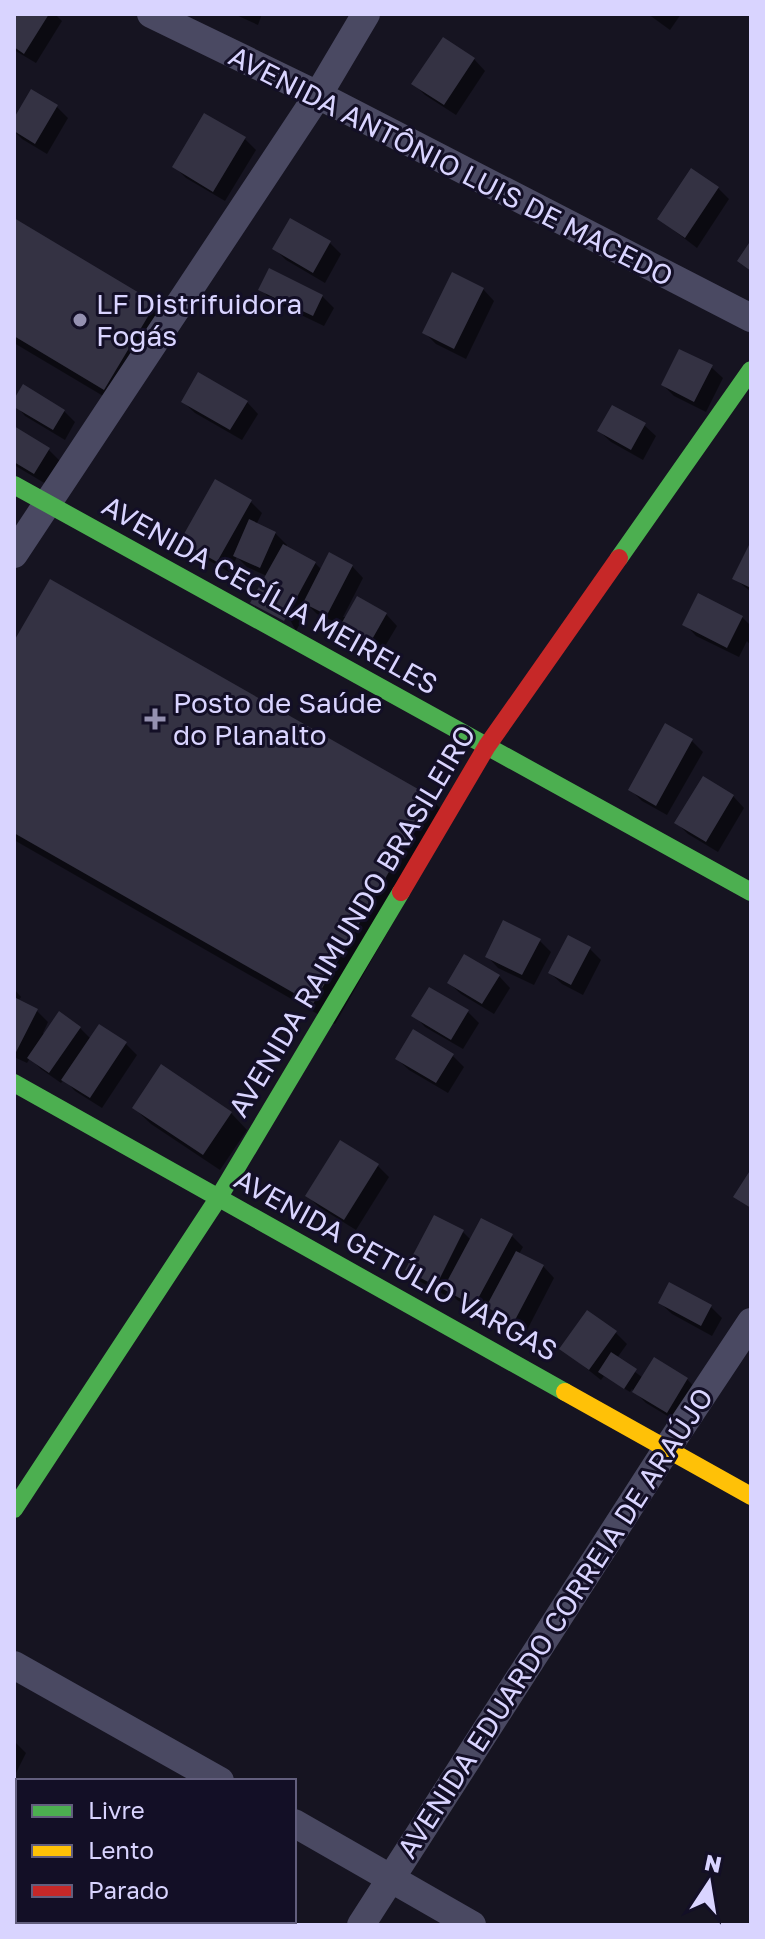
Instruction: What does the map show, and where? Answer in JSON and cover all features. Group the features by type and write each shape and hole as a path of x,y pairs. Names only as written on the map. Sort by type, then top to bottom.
{"street":[{"name":"AVENIDA ANTÔNIO LUIS DE MACEDO","path":"151,14 318,95 751,318"},
{"path":"14,554 318,95 366,14"},
{"name":"AVENIDA RAIMUNDO BRASILEIRO","path":"14,1509 219,1197 487,746 751,370"},
{"name":"AVENIDA CECÍLIA MEIRELES","path":"14,485 751,892"},
{"name":"AVENIDA GETÚLIO VARGAS","path":"14,1083 751,1496"},
{"name":"AVENIDA EDUARDO CORREIA DE ARAÚJO","path":"361,1925 751,1322"},
{"path":"14,1665 216,1779"},
{"path":"296,1824 472,1925"}],"building":[{"path":"14,14 49,14 24,54 14,47"},
{"path":"443,37 475,58 444,105 411,84"},
{"path":"31,89 58,105 35,144 14,131 14,118"},
{"path":"204,113 246,137 213,192 172,167"},
{"path":"691,168 719,187 685,238 657,219"},
{"name":"LF Distrifuidora Fogás","path":"14,218 156,303 104,390 14,336"},
{"path":"290,218 331,241 313,273 272,249"},
{"path":"751,240 751,271 737,261"},
{"path":"269,268 323,295 313,316 258,290"},
{"path":"452,272 484,288 454,349 422,333"},
{"path":"679,349 713,365 694,402 661,385"},
{"path":"198,372 248,401 230,430 181,402"},
{"path":"23,384 65,410 53,430 14,407 14,399"},
{"path":"612,405 646,423 631,450 597,431"},
{"path":"14,426 50,448 34,474 14,462"},
{"path":"215,479 252,500 217,562 180,541"},
{"path":"249,519 276,532 260,568 233,556"},
{"path":"751,541 751,588 732,579"},
{"path":"283,544 316,562 284,621 250,603"},
{"path":"329,552 353,565 327,615 303,603"},
{"name":"Posto de Saúde do Planalto","path":"50,579 432,797 313,1004 14,833 14,641"},
{"path":"698,593 743,616 727,648 682,625"},
{"path":"357,596 387,613 370,643 340,626"},
{"path":"665,723 693,739 656,806 628,790"},
{"path":"703,776 734,795 706,842 674,823"},
{"path":"503,920 541,939 522,975 485,957"},
{"path":"568,935 591,947 571,985 548,973"},
{"path":"464,954 500,975 482,1004 447,983"},
{"path":"429,987 469,1010 451,1040 411,1016"},
{"path":"14,997 38,1009 14,1056"},
{"path":"59,1011 81,1027 49,1073 27,1058"},
{"path":"99,1024 127,1042 90,1098 61,1080"},
{"path":"413,1029 454,1054 436,1083 395,1059"},
{"path":"161,1064 232,1112 203,1155 132,1108"},
{"path":"340,1140 379,1164 344,1220 305,1196"},
{"path":"751,1169 751,1208 733,1197"},
{"path":"434,1215 464,1230 436,1286 405,1270"},
{"path":"481,1218 513,1234 474,1306 443,1289"},
{"path":"516,1251 544,1265 514,1322 486,1307"},
{"path":"669,1282 712,1305 701,1326 658,1303"},
{"path":"587,1310 617,1331 589,1370 559,1349"},
{"path":"611,1352 637,1369 624,1389 598,1372"},
{"path":"654,1357 688,1378 667,1413 632,1392"}],"traffic: fast":[{"path":"619,558 751,370"},
{"path":"14,485 751,892"},
{"path":"14,1509 219,1197 401,892"},
{"path":"14,1083 565,1392"}],"traffic: slow":[{"path":"565,1392 751,1496"}],"traffic: jam":[{"path":"401,892 487,746 619,558"}],"place":[{"name":"LF Distrifuidora Fogás","path":"80,320"},
{"name":"Posto de Saúde do Planalto","path":"155,719"}]}
